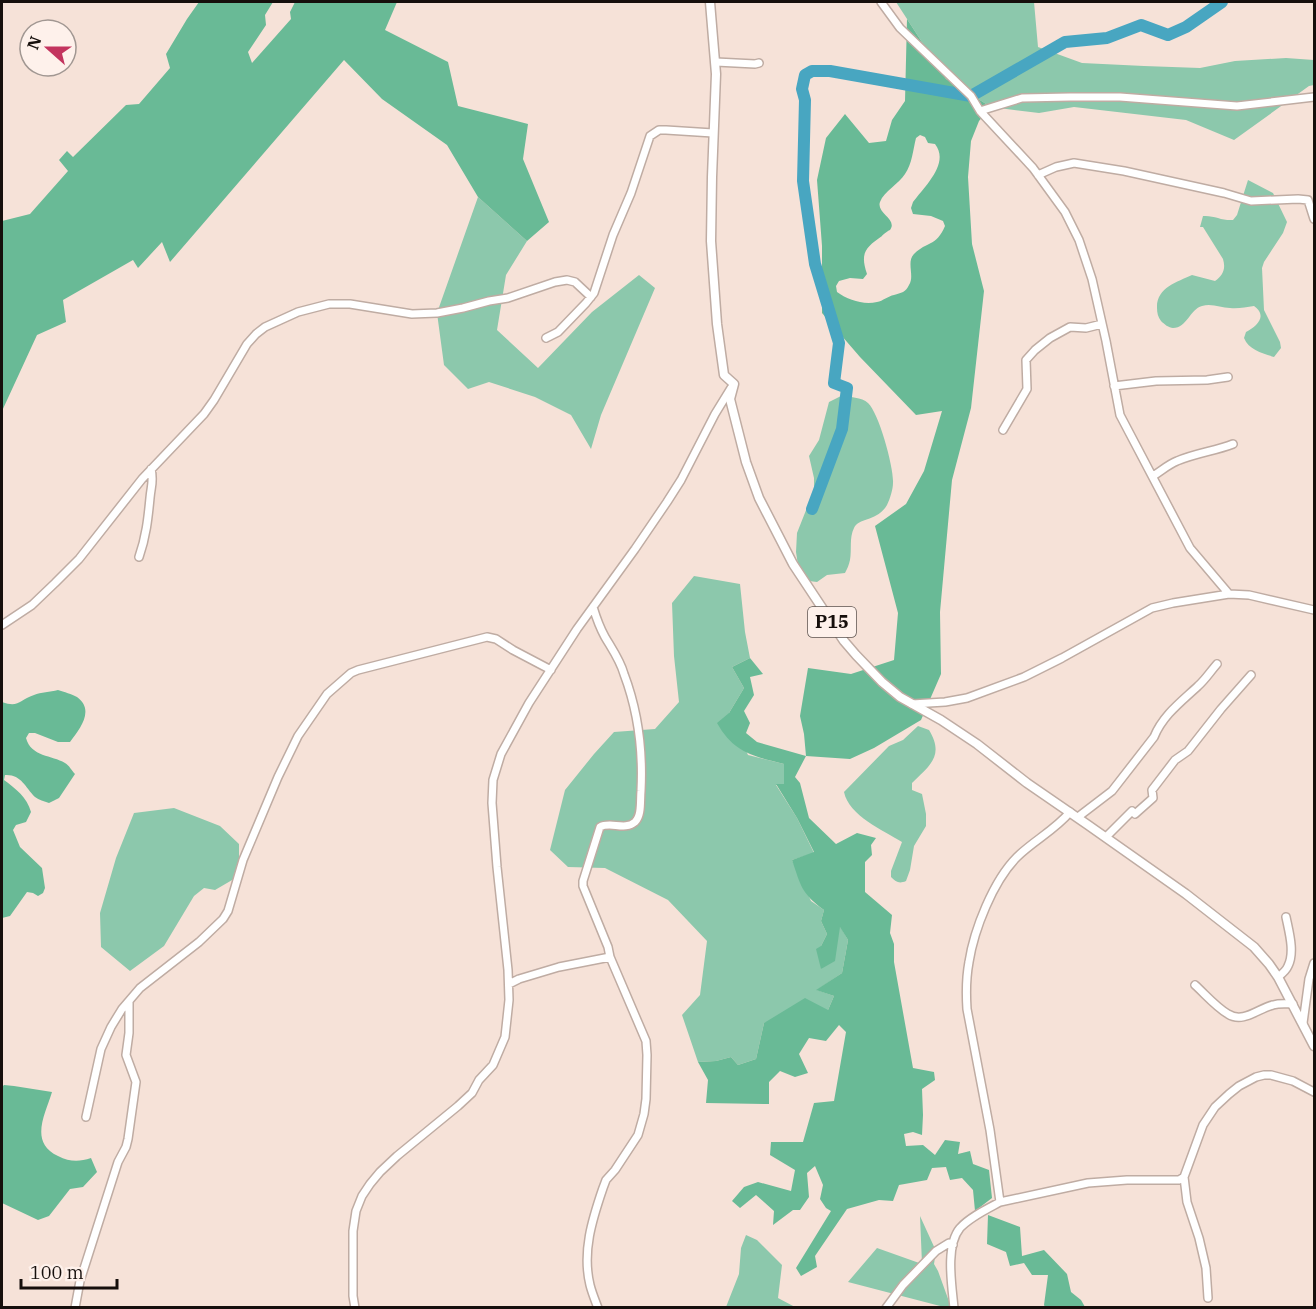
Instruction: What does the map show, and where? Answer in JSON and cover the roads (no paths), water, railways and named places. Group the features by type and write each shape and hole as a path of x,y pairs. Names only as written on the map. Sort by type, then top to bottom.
{"main road":[{"name":"P15","path":"710,2 716,62 711,241 715,305 724,375 734,384 730,399 746,462 759,498 790,558 855,655 882,682 900,697 951,727 1106,837 1241,936 1260,953 1278,977 1314,1046"}],"street":[{"path":"881,2 900,28 971,96 980,111 1038,175 1065,212 1079,240 1092,279 1120,415 1190,548 1229,594"},
{"path":"716,62 759,63"},
{"path":"980,111 1022,98 1120,97 1237,106 1314,97"},
{"path":"546,338 558,332 594,293 613,235 651,136 659,130 713,133"},
{"path":"1038,175 1074,162 1224,193 1251,201 1308,200 1314,219"},
{"path":"2,625 32,604 87,550 141,479 204,414 247,344 265,327 290,315 329,304 350,303 412,314 437,313 508,298 567,280 575,282 591,297"},
{"path":"1003,430 1027,389 1026,360 1030,355 1050,338 1070,327 1086,328 1102,324"},
{"path":"1114,387 1155,381 1207,380 1228,377"},
{"path":"355,1308 353,1231 356,1210 362,1196 389,1164 472,1093 479,1080 493,1065 504,1037 510,1000 492,803 493,780 501,754 551,670 681,480 715,414 734,384"},
{"path":"1153,476 1174,462 1233,444"},
{"path":"139,557 149,519 153,483 151,469"},
{"path":"912,704 967,698 1024,677 1152,608 1173,603 1229,594 1250,596 1314,610"},
{"path":"593,608 604,635 616,653 633,702 642,766 638,816 633,824 600,827 583,884 610,957 646,1041 647,1055 646,1099 638,1135 606,1180 587,1242 586,1260 590,1286 598,1308"},
{"path":"86,1118 101,1049 111,1027 122,1009 140,988 199,942 223,919 228,911 243,860 285,762 298,736 327,694 351,673 373,665 487,638 496,639 551,670"},
{"path":"1000,1202 990,1130 966,998 969,963 980,924 998,880 1016,858 1063,820 1112,791 1154,737 1158,726 1217,664"},
{"path":"1106,837 1132,811 1135,814 1153,798 1152,790 1176,760 1188,751 1251,675"},
{"path":"1278,977 1288,966 1290,959 1291,942 1286,917"},
{"path":"509,984 559,968 610,957"},
{"path":"1303,1023 1309,979 1314,963"},
{"path":"1195,985 1227,1014 1234,1017 1247,1016 1272,1005 1293,1004"},
{"path":"75,1308 80,1281 118,1162 128,1139 136,1082 126,1055 129,1002"},
{"path":"1208,1298 1206,1268 1199,1238 1186,1202 1184,1177 1203,1125 1222,1101 1239,1086 1256,1077 1271,1075 1293,1081 1314,1092"},
{"path":"954,1308 951,1255 953,1245 960,1229 971,1219 1000,1202 1088,1183 1179,1180 1184,1177"},
{"path":"886,1308 903,1285 936,1251 949,1244 953,1245"}],"waterway":[{"path":"812,509 842,429 847,388 834,383 839,343 815,264 803,181 805,100 802,89 805,75 812,71 830,71 971,96 1065,42 1107,38 1141,25 1168,35 1186,27 1222,2"}]}
